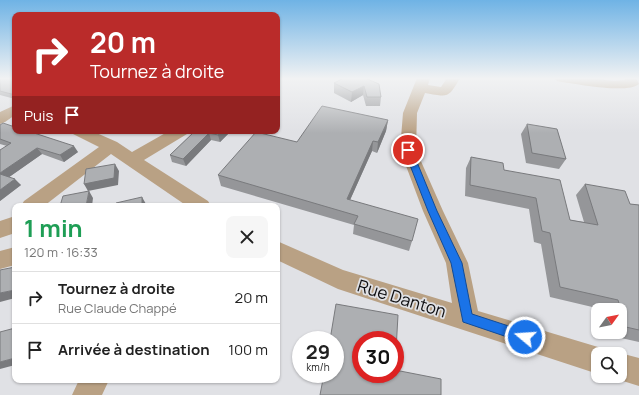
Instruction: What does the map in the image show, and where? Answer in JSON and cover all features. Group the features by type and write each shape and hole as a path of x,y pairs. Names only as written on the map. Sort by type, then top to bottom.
{"street":[{"path":"417,96 410,113 408,150 433,211 457,263 467,318"},
{"path":"0,119 9,109"},
{"path":"86,134 111,146 132,159 194,203"},
{"path":"132,159 177,134"},
{"path":"35,203 111,146"},
{"path":"0,230 12,225"},
{"name":"Rue Danton","path":"280,251 338,279 591,358"},
{"path":"0,260 12,257"},
{"path":"627,369 639,372"},
{"path":"86,395 93,383"}],"building":[{"path":"322,106 388,120 378,142 373,141 347,199 418,219 412,241 354,224 358,216 218,175 254,134 264,134 297,142"},
{"path":"3,123 12,126 12,134 37,134 74,146 60,155 37,148 0,173 0,150 11,143 0,139 0,125"},
{"path":"527,124 557,129 566,159 532,153"},
{"path":"192,134 208,134 183,159 170,155"},
{"path":"471,157 503,163 504,170 560,180 570,220 598,225 585,184 625,191 630,204 639,205 639,330 627,327 627,303 619,303 618,300 560,287 550,233 542,231 536,198 470,185"},
{"path":"115,164 114,178 84,184 86,169"},
{"path":"0,174 15,179 0,190"},
{"path":"89,191 87,203 61,203 63,196"},
{"path":"142,197 142,203 116,203"},
{"path":"12,268 12,291 0,293 0,270"},
{"path":"336,304 398,315 397,331 352,331 352,383 404,383 404,372 441,379 441,395 320,395 322,383 344,383 344,331 332,331"},
{"path":"12,329 12,359 0,362 0,332"}],"route":[{"path":"408,150 433,211 457,263 467,318 525,337"}]}
